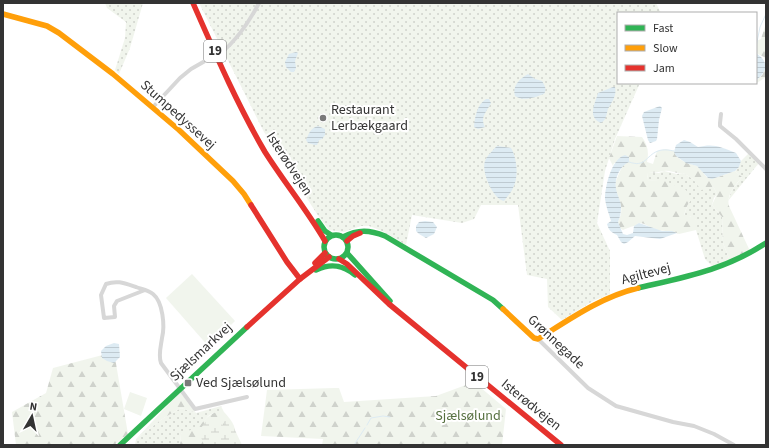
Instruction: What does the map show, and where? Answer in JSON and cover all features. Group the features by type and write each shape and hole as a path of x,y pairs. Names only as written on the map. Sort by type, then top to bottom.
{"main road":[{"name":"Isterødvejen","path":"193,3 250,125 270,160 325,241"},
{"name":"Stumpedyssevej","path":"3,14 47,26 59,33 153,107 233,181 244,194 287,262 302,278"},
{"name":"Isterødvejen","path":"237,98 256,131 285,175 322,227 331,235"},
{"name":"Grønnegade","path":"345,239 357,234 372,232 385,236 493,300 534,338 538,339"},
{"path":"336,234 345,239 348,248 347,253 340,259 327,255 324,248 325,241 331,235 336,234"},
{"name":"Agiltevej","path":"538,339 589,307 610,297 623,292 725,266 748,255 766,243"},
{"name":"Isterødvejen","path":"347,253 395,308"},
{"name":"Sjælsmarkvej","path":"120,445 179,388 327,255"},
{"name":"Isterødvejen","path":"340,259 389,304 561,445"},
{"name":"Sjælsmarkvej","path":"302,278 325,266 331,265 345,267 372,292 376,293"}],"street":[{"path":"221,53 230,45 249,22 259,3"},
{"path":"153,107 180,78 191,69 212,58"},
{"path":"721,114 720,126 736,139 766,169"},
{"path":"145,290 117,301 114,306 115,317 104,318 101,295 106,284 113,281 122,282 145,290 154,295 160,303 164,324 159,359 162,366 195,409 246,397"},
{"name":"Grønnegade","path":"538,339 588,388 616,406 673,422 694,426 714,434 734,445"}],"green space":[{"path":"105,3 143,3 130,48 119,74 115,70 125,38 126,22 107,8"},
{"path":"199,3 656,3 660,12 617,12 617,84 640,84 615,139 605,171 597,223 610,251 610,294 593,301 562,320 548,307 547,279 527,275 518,205 481,205 474,219 462,223 412,215 406,245 382,231 369,226 361,226 344,232 329,230 264,132"},
{"path":"766,23 766,61 764,57 757,54 757,41 761,39"},
{"path":"766,61 766,77 757,83 757,80 763,74"},
{"path":"617,136 642,137 648,149 647,162 653,164 657,151 666,149 674,151 675,154 683,161 697,166 708,178 715,178 735,171 742,177 730,194 728,202 750,251 730,261 723,243 722,217 712,205 717,194 713,186 709,189 701,190 693,179 683,173 666,171 648,173 647,180 665,181 686,190 690,201 684,215 694,217 696,220 696,230 679,234 658,230 640,223 623,230 620,228 618,222 621,206 615,191 615,186 623,165 614,163 613,166 609,158"},
{"path":"749,153 759,163 728,201 732,190 742,177 735,171 739,167 741,161"},
{"path":"664,171 677,174 683,173 693,179 701,189 713,186 717,194 712,205 722,217 723,243 730,261 712,266 705,259 696,230 696,220 690,216 684,216 690,201 658,181 647,180 648,173 659,173"},
{"path":"192,274 235,321 209,347 166,298"},
{"path":"114,352 128,434 114,445 16,445 12,412 46,393 53,368"},
{"name":"Sjælsølund","path":"474,382 506,409 502,445 322,445 323,439 261,436 267,390 339,388 344,402 436,396"},
{"path":"130,392 147,398 141,416 124,409"},
{"path":"180,392 196,413 181,408 162,419 136,439"},
{"path":"221,406 224,412 217,412 209,415 196,429 181,434 180,445 135,445 136,439 162,419 181,408 196,413"},
{"path":"217,412 224,412 231,420 234,426 238,445 180,445 181,434 196,428 209,416"},
{"path":"209,417 215,423 224,425 225,418 228,419 242,445 204,445 199,432"}],"shaded area":[{"path":"296,52 298,53 295,61 296,68 294,72 291,72 286,67 285,62 289,54"},
{"path":"757,54 765,63 765,70 757,80"},
{"path":"528,74 535,79 542,81 545,88 544,94 533,98 518,98 515,96 514,92 515,86"},
{"path":"615,87 615,96 605,118 601,123 594,117 593,114 598,93"},
{"path":"486,99 489,99 491,103 483,118 485,127 478,129 474,127 476,115 480,104"},
{"path":"660,106 662,108 657,139 656,141 650,143 642,116 644,112"},
{"path":"318,126 325,129 325,135 319,140 317,145 308,143 306,140 310,132 313,128"},
{"path":"684,140 698,147 722,147 736,153 741,161 739,167 735,171 712,179 708,178 697,166 686,163 676,156 674,152 676,145"},
{"path":"497,146 511,148 516,162 517,173 515,184 504,201 500,199 492,190 486,178 484,166 485,161"},
{"path":"625,155 629,157 629,162 620,169 616,181 621,207 618,222 623,234 627,235 633,233 634,226 639,223 662,231 672,231 677,233 660,239 635,236 624,244 617,235 609,230 607,224 611,221 605,199 606,188 610,174 616,162"},
{"path":"419,222 433,222 437,227 434,234 426,238 416,231 416,226"},
{"path":"114,343 119,344 120,357 114,363 102,358 101,351 106,346"}],"waterway":[{"path":"757,42 760,27 766,14"},
{"path":"629,162 639,164 660,150 674,151"},
{"path":"367,425 371,418 383,416 390,417"},
{"path":"354,445 365,428"}],"traffic: fast":[{"path":"318,221 325,231 331,235"},
{"path":"343,237 348,234 364,231 374,232 385,236 493,300 503,309"},
{"path":"336,235 345,238 348,247 345,256 336,259 327,256 324,247 327,238 336,235"},
{"path":"638,288 704,272 735,260 766,243"},
{"path":"347,253 390,301"},
{"path":"316,270 327,266 337,266 346,269 355,275"},
{"path":"120,445 247,327"}],"traffic: slow":[{"path":"3,14 47,26 59,33 113,74 179,130 233,181 251,205"},
{"path":"503,309 534,338 538,339 574,316 599,303 611,297 638,288"}],"traffic: jam":[{"path":"193,3 245,116 272,163 311,218 325,241"},
{"path":"251,205 287,262 300,279"},
{"path":"347,241 360,233"},
{"path":"315,263 325,253"},
{"path":"247,327 300,279 329,257"},
{"path":"339,259 347,264 389,304 561,445"}],"place":[{"name":"Restaurant Lerbækgaard","path":"323,118"},
{"name":"Ved Sjælsølund","path":"188,383"}]}
